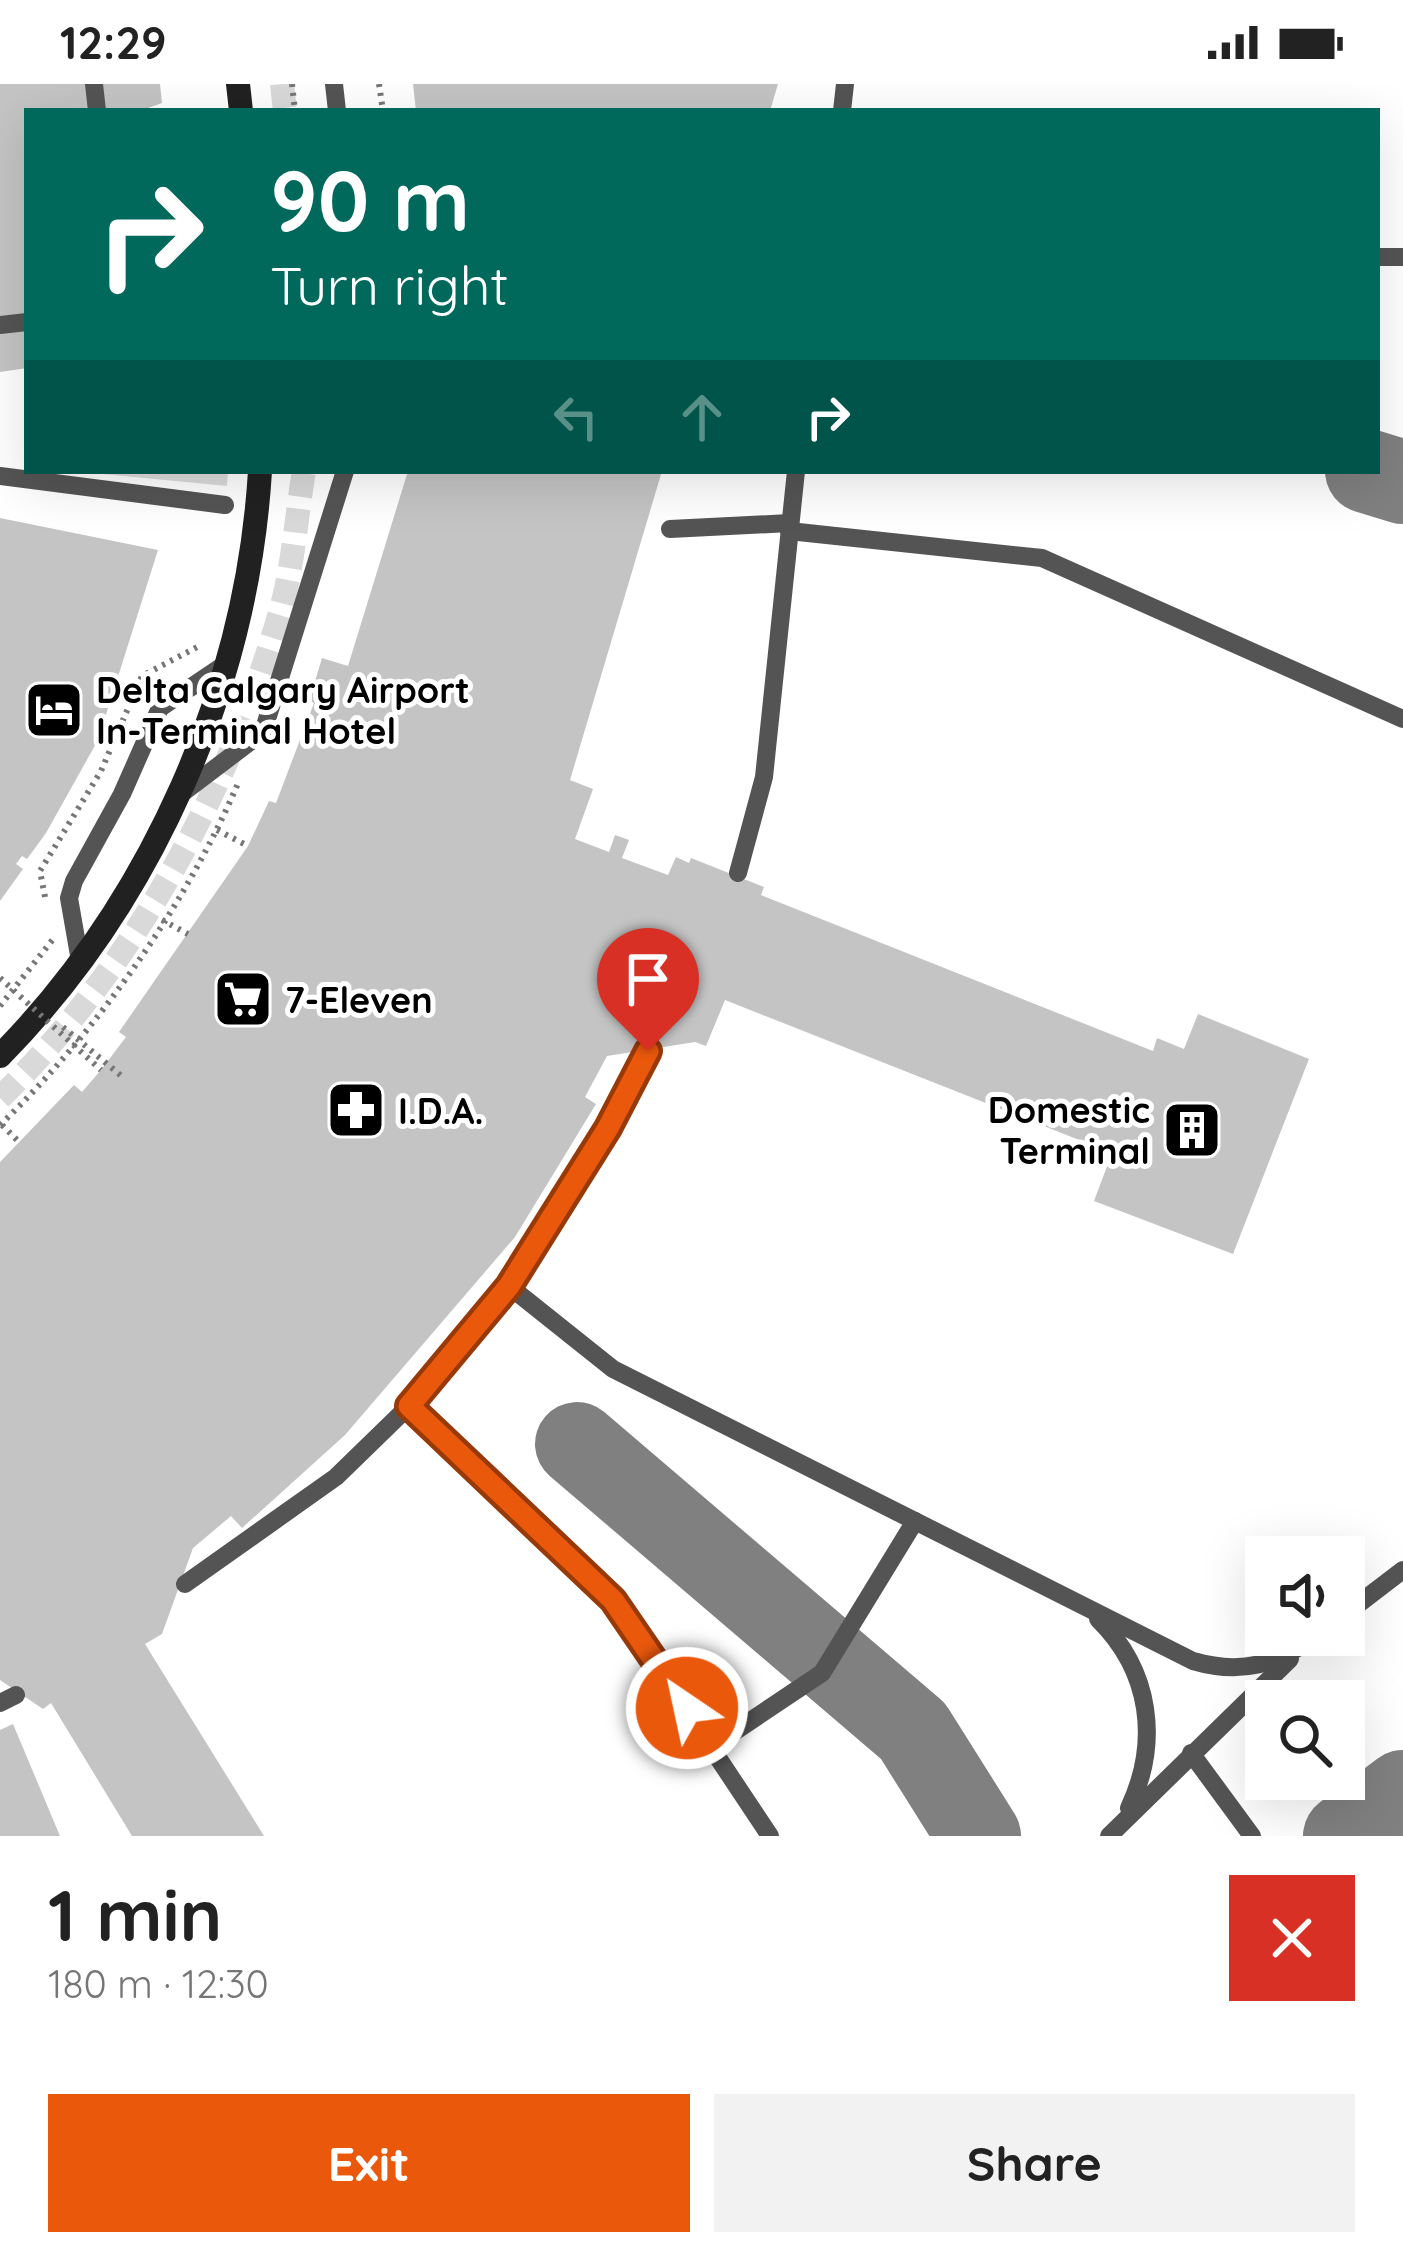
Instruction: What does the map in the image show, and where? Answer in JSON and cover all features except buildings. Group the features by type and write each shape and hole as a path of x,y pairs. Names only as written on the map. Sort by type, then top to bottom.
{"main road":[{"path":"0,1056 80,961 129,889 177,797 227,663 249,565 260,474"}],"lane":[{"path":"177,797 263,733 345,474"},
{"path":"738,873 764,776 796,474"},
{"path":"0,476 225,505"},
{"path":"670,530 789,527 1042,558 1403,719"},
{"path":"80,961 69,898 74,881 122,794 160,708 227,663"},
{"path":"184,1584 336,1477 409,1406 509,1286 608,1128 648,1051"},
{"path":"509,1286 613,1370 1085,1608 1214,1667 1255,1668 1279,1656"},
{"path":"409,1406 613,1600 770,1836"},
{"path":"713,1747 822,1673 915,1521"},
{"path":"1365,1599 1403,1570"},
{"path":"1085,1608 1128,1656 1146,1707 1145,1765 1131,1806 1112,1833"},
{"path":"1112,1833 1294,1656"},
{"path":"1191,1753 1252,1836"}],"path":[{"path":"21,1144 1,1125 87,1030 194,875 242,774"},
{"path":"217,830 248,846"},
{"path":"162,920 188,934"},
{"path":"0,978 101,1070"},
{"path":"63,1028 125,1078"}],"shaded area":[{"path":"103,474 228,474 227,486"}],"taxiway":[{"path":"1377,474 1403,482"},
{"path":"577,1444 913,1731 979,1836"},
{"path":"1345,1836 1403,1792"}],"tunnel":[{"path":"282,84 285,108"},
{"path":"0,1098 92,993 170,875 203,812 258,682 279,616 304,474"}],"place":[{"name":"Delta Calgary Airport In-Terminal Hotel","path":"54,710"},
{"name":"7-Eleven","path":"243,999"},
{"name":"I.D.A.","path":"356,1110"},
{"name":"Domestic Terminal","path":"1192,1130"}],"route":[{"path":"648,1051 608,1128 509,1286 409,1406 613,1600 687,1708"}]}
